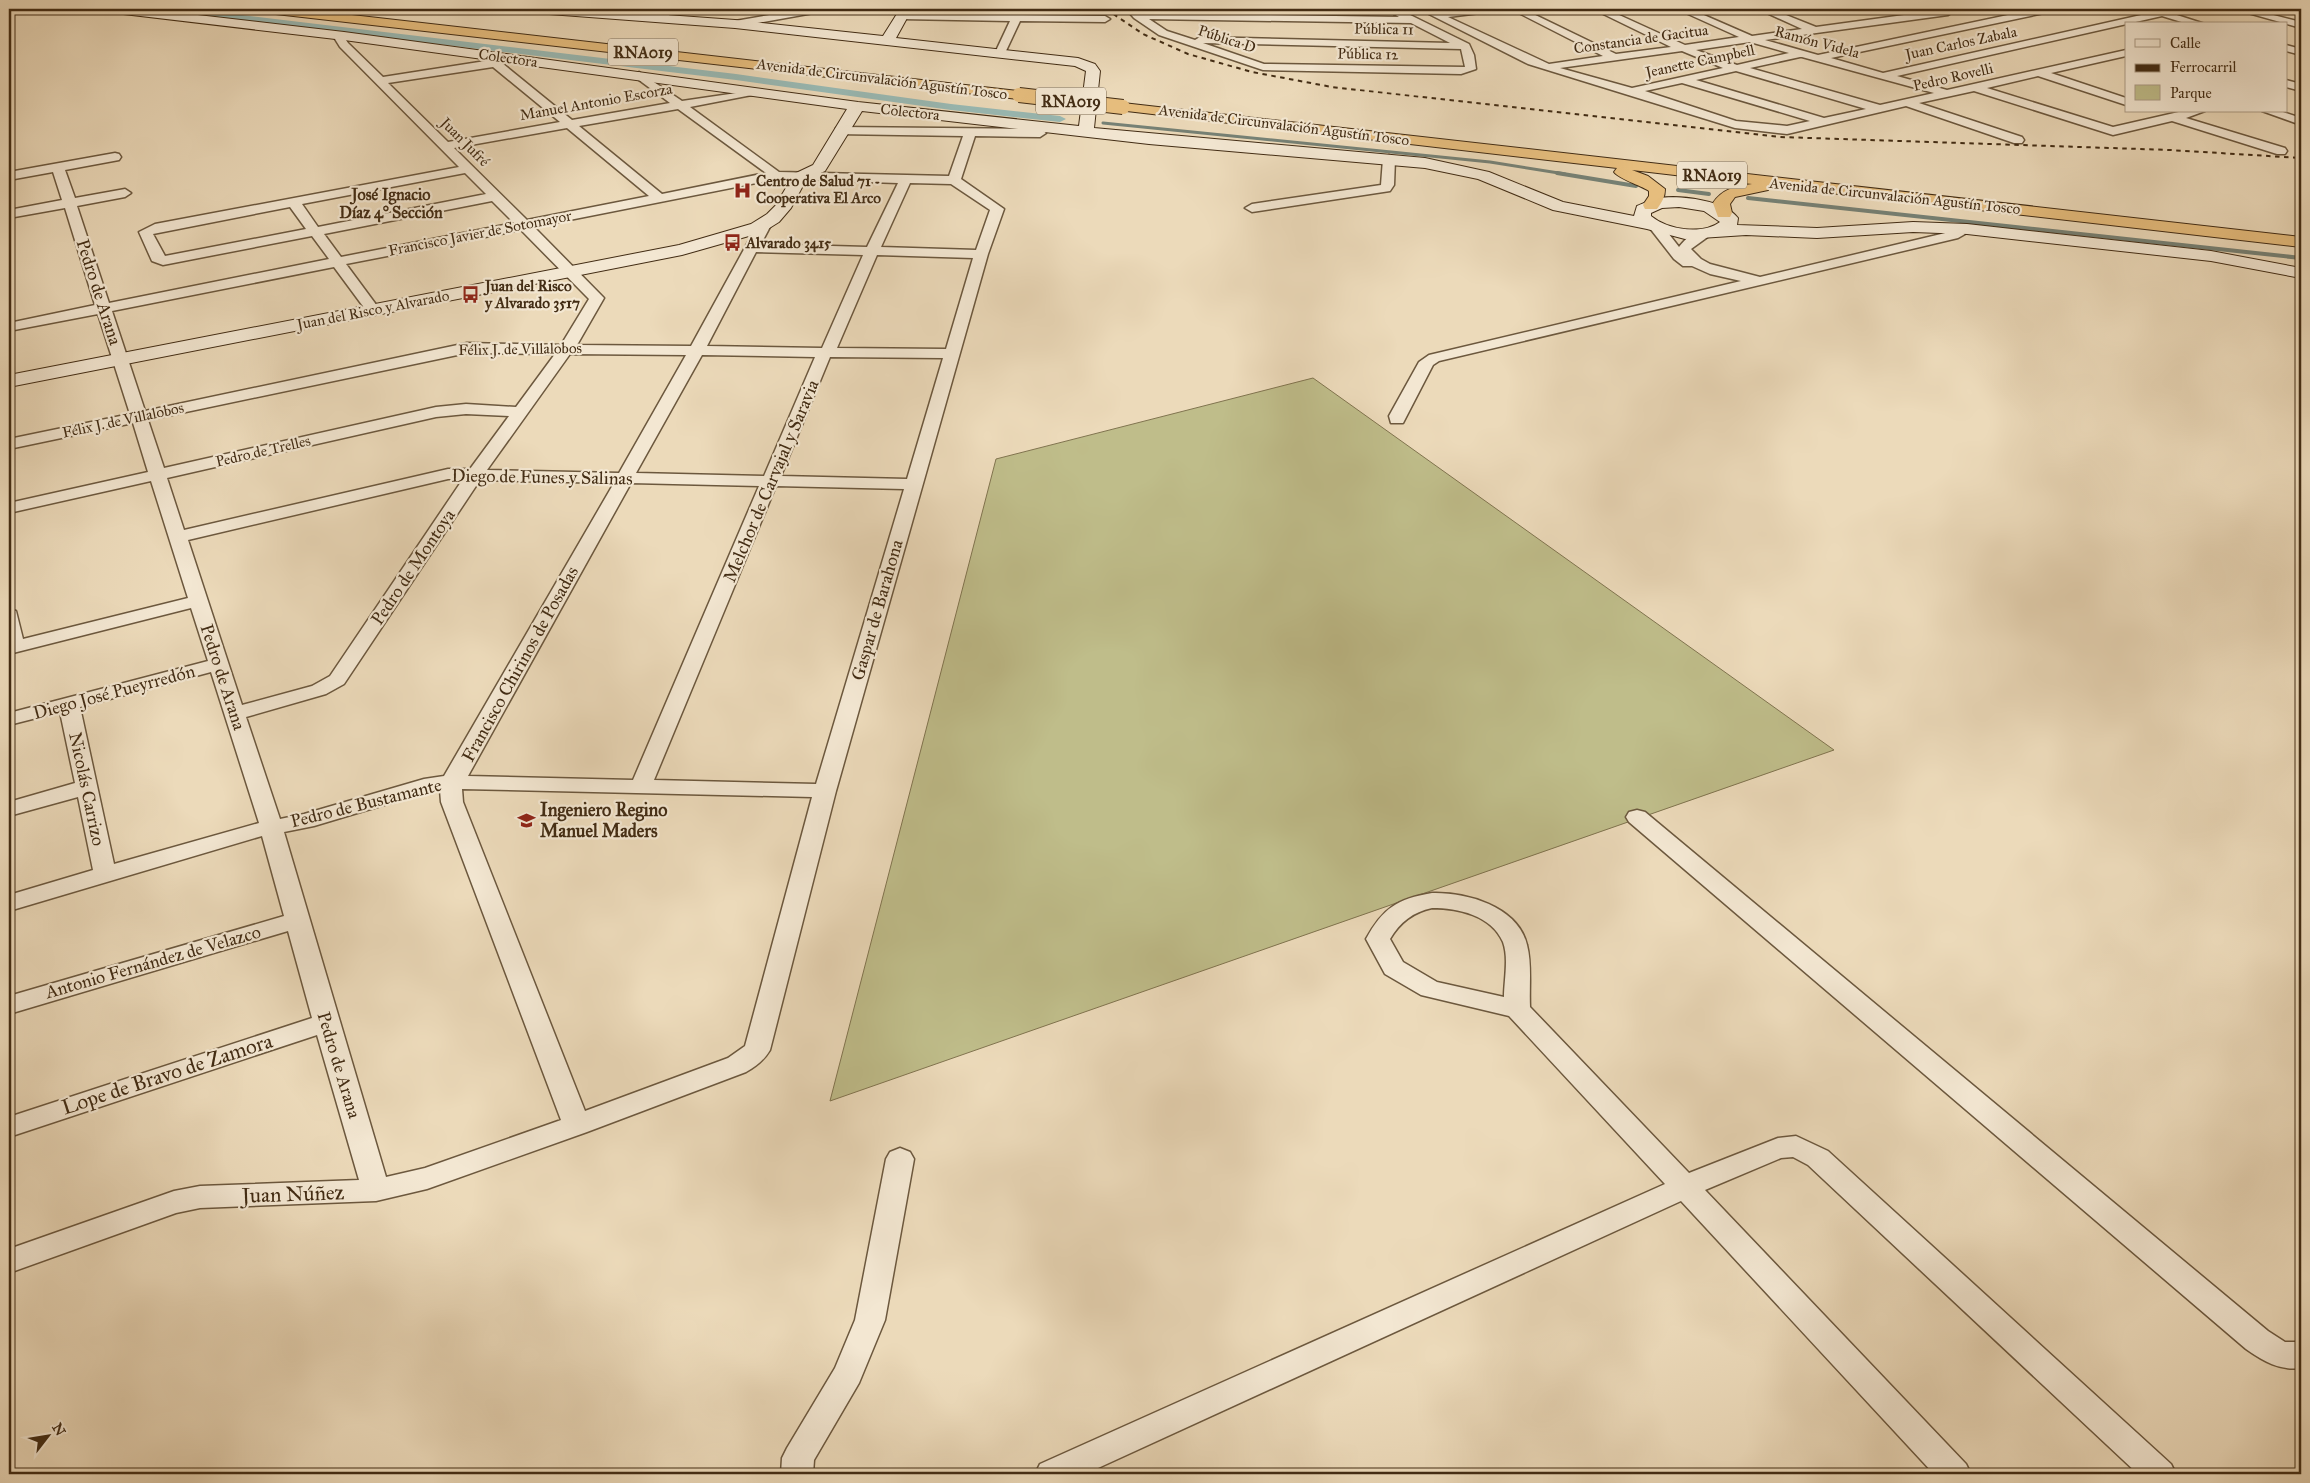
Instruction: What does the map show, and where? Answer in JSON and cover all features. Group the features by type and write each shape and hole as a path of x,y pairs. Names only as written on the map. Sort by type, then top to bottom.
{"highway":[{"name":"Avenida de Circunvalación Agustín Tosco","path":"267,9 1021,88"},
{"name":"Avenida de Circunvalación Agustín Tosco","path":"371,9 1124,100 2148,209"},
{"name":"Avenida de Circunvalación Agustín Tosco","path":"1124,100 1391,137 2298,241"},
{"path":"1391,137 1459,149 1587,165 1628,173 1642,179 1657,189 1657,196 1650,206"},
{"path":"1725,214 1721,203 1730,193 1748,188 1774,187 2191,234 2298,241"}],"main road":[{"name":"Colectora","path":"115,9 344,36 499,60 640,75 858,106 1086,132 1389,159 1467,170 1498,180 1548,203 1583,211"},
{"path":"536,9 735,24 1068,61 1090,67 1093,71 1086,132"},
{"path":"888,40 902,12"},
{"path":"800,177 819,168 840,131 858,106"},
{"name":"Juan del Risco y Alvarado","path":"9,381 682,250 764,225 784,208 800,177"},
{"path":"1583,211 1616,210 1669,202 1690,203 1709,207 1725,214 1788,232"},
{"path":"1650,206 1641,214 1653,226"},
{"path":"1583,211 1679,233 1746,230 1817,233 1912,227 1967,229 2211,256 2301,273"},
{"path":"1709,233 1729,224 1729,218 1725,214"}],"street":[{"path":"656,9 668,18"},
{"path":"770,9 809,32"},
{"path":"735,24 818,9"},
{"path":"1391,9 1465,46"},
{"name":"Pedro Rovelli","path":"1424,9 1546,67 1632,91 1735,124 1787,130 2125,53"},
{"path":"1437,15 1488,9"},
{"path":"1516,9 1615,58"},
{"path":"1598,9 1683,48 1736,68 1880,109"},
{"name":"Ramón Videla","path":"1682,9 1750,39 1948,93"},
{"path":"1763,9 1814,30"},
{"path":"1818,58 2049,9"},
{"path":"2145,9 2193,22"},
{"path":"2239,9 2301,25"},
{"path":"1944,10 2058,46"},
{"name":"Constancia de Gacitua","path":"1546,67 1881,21 1944,10"},
{"path":"902,12 1019,13 1105,19"},
{"path":"1134,12 1415,20"},
{"name":"Pública D","path":"1134,12 1154,27 1182,40 1263,67"},
{"path":"1858,12 1881,21"},
{"path":"1000,54 1019,13"},
{"name":"Juan Carlos Zabala","path":"1883,76 2162,13"},
{"path":"2263,22 2301,13"},
{"name":"Juan Jufré","path":"344,36 340,38 344,45 572,271"},
{"name":"Pública 11","path":"1182,40 1465,46"},
{"name":"Pública 12","path":"1263,67 1461,71 1471,69 1469,55 1465,46"},
{"path":"2288,49 2301,52"},
{"path":"2075,51 2125,67"},
{"name":"Jeanette Campbell","path":"1632,91 1803,54"},
{"path":"380,81 499,60 568,124 658,197"},
{"path":"2038,73 2125,102"},
{"path":"640,75 776,175"},
{"path":"1682,80 1825,122"},
{"path":"1975,87 2107,130 2123,130 2195,112"},
{"name":"Manuel Antonio Escorza","path":"445,146 753,92"},
{"path":"1907,103 2018,140"},
{"path":"2159,112 2281,151"},
{"path":"2271,112 2301,122"},
{"path":"840,131 1040,133"},
{"path":"954,180 970,132"},
{"path":"9,176 115,158"},
{"path":"1252,208 1385,188 1388,185 1389,159"},
{"name":"Pedro de Arana","path":"58,167 271,826 326,1023 376,1190"},
{"path":"469,170 155,228 146,232 157,258 163,260 496,196"},
{"name":"Francisco Javier de Sotomayor","path":"9,327 776,175 954,180"},
{"name":"Melchor de Carvajal y Saravia","path":"641,786 826,352 832,344 872,251 906,179"},
{"name":"Gaspar de Barahona","path":"747,1060 756,1050 825,791 981,254 997,209 954,180"},
{"path":"9,214 125,193"},
{"path":"294,203 373,310"},
{"name":"Francisco Chirinos de Posadas","path":"577,1125 452,802 451,782 460,770 622,479 697,350 764,225"},
{"path":"1653,226 1668,239 1676,255 1712,278 1711,293"},
{"path":"1709,233 1690,242 1684,249 1694,261 1729,275 1769,278"},
{"path":"1397,420 1397,416 1427,362 1434,358 1958,234"},
{"path":"752,248 981,254"},
{"name":"Pedro de Montoya","path":"235,714 319,690 336,680 475,474 566,348 597,298 572,271"},
{"name":"Félix J. de Villalobos","path":"9,444 456,349 480,347 952,354"},
{"name":"Pedro de Trelles","path":"9,508 436,412 466,409 520,412"},
{"name":"Diego de Funes y Salinas","path":"177,537 434,476 475,474 622,479 914,484"},
{"path":"9,615 12,648 198,601"},
{"name":"Diego José Pueyrredón","path":"9,719 219,664"},
{"name":"Nicolás Carrizo","path":"69,703 105,874"},
{"name":"Pedro de Bustamante","path":"9,903 271,826 306,821 432,784 451,782 825,791"},
{"path":"9,809 87,787"},
{"path":"1637,817 2257,1340 2276,1354 2291,1357 2301,1355"},
{"path":"1517,1009 1515,942 1503,924 1486,911 1455,900 1431,900 1406,908 1388,921 1378,939 1394,968 1430,988 1517,1009 1955,1474"},
{"name":"Antonio Fernández de Velazco","path":"9,1005 297,920"},
{"name":"Lope de Bravo de Zamora","path":"9,1126 326,1023"},
{"name":"Juan Núñez","path":"9,1260 174,1202 200,1197 376,1190 427,1178 577,1125 747,1060"},
{"path":"1050,1474 1685,1187 1778,1148 1796,1146 1818,1158 2160,1474"},
{"path":"797,1474 798,1458 848,1374 870,1320 900,1159"}],"green space":[{"path":"1313,378 1834,750 830,1101 996,459"}],"waterway":[{"path":"170,9 736,77 951,107 1060,119"},
{"path":"1103,123 1490,162 1565,174"},
{"path":"1557,173 1636,186"},
{"path":"1678,190 1709,194"},
{"path":"1748,198 2301,258"}],"railway":[{"path":"1106,9 1143,34 1188,54 1252,72 1332,87 1780,137 2170,150 2301,158"}],"place":[{"name":"Centro de Salud 71 - Cooperativa El Arco","path":"742,190"},
{"name":"Alvarado 3415","path":"732,243"},
{"name":"Juan del Risco y Alvarado 3517","path":"471,295"},
{"name":"Ingeniero Regino Manuel Maders","path":"526,820"}],"district":[{"name":"José Ignacio Díaz 4° Sección","path":"391,203"}]}
